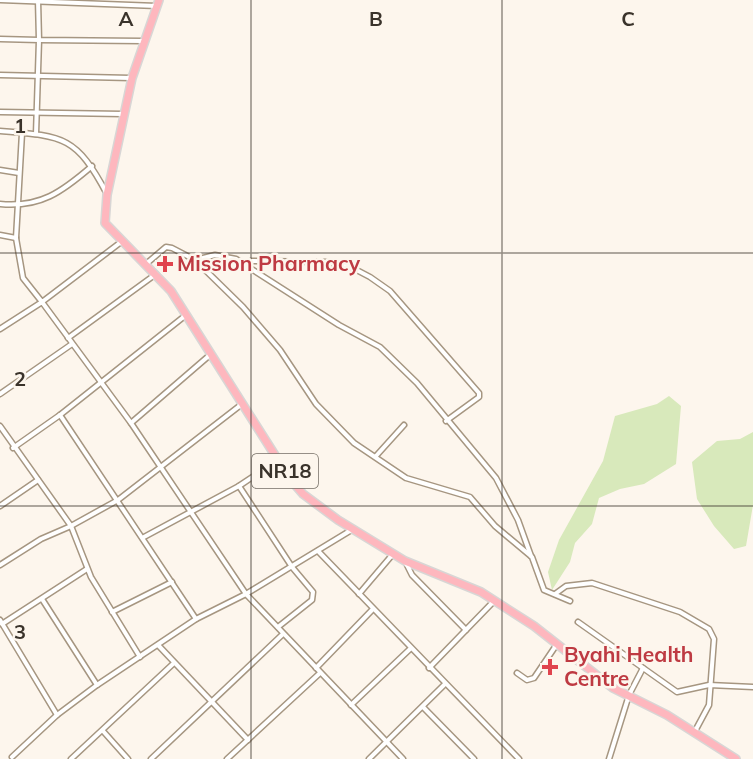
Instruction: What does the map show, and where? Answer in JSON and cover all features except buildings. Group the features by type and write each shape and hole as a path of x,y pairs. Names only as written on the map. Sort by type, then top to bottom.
{"main road":[{"name":"NR18","path":"158,3 143,41 123,114 107,195 105,223 121,242 156,273 186,315 278,460 303,494 405,561 453,579 494,600 558,644 605,682 667,715 736,759"}],"street":[{"path":"0,0 158,3"},
{"path":"36,134 40,76 38,0"},
{"path":"0,39 143,41"},
{"path":"0,75 132,78"},
{"path":"0,112 123,114"},
{"path":"0,131 36,134 69,142 92,166 107,195"},
{"path":"22,133 16,238 23,278 130,423 246,594 403,759"},
{"path":"0,204 31,204 48,197 75,181 92,166"},
{"path":"0,170 19,173"},
{"path":"0,235 16,238"},
{"path":"0,329 42,302 121,242"},
{"path":"146,264 166,247 195,260 243,307 280,350 316,404 354,443 406,478 470,497 495,526 532,557"},
{"path":"195,260 206,256 227,255 339,325 380,346 417,383 446,421 496,478 518,520 540,585 546,592 570,601"},
{"path":"244,264 251,261 308,260 341,264 370,277 390,291 479,393 478,397 446,421"},
{"path":"68,338 156,273"},
{"path":"14,448 60,415 186,315"},
{"path":"0,394 72,344"},
{"path":"130,423 211,354"},
{"path":"0,566 41,539 118,500 161,469 242,404"},
{"path":"60,415 144,537 196,619"},
{"path":"375,456 404,425"},
{"path":"0,426 70,526 87,569 140,657"},
{"path":"144,537 239,486 278,460"},
{"path":"0,506 38,480"},
{"path":"239,486 313,596 278,627"},
{"path":"12,757 57,715 97,685 196,619 246,594 354,529"},
{"path":"318,552 516,758"},
{"path":"359,594 393,554"},
{"path":"405,561 412,575 466,630"},
{"path":"57,715 1,623 87,569"},
{"path":"112,612 172,582"},
{"path":"555,594 566,586 592,583 680,612 704,626 714,639 707,713 694,734"},
{"path":"42,599 97,685"},
{"path":"429,668 494,600"},
{"path":"316,668 373,609"},
{"path":"578,622 600,640 677,692 709,685 753,687"},
{"path":"151,759 283,634"},
{"path":"518,673 527,680 534,678 558,644"},
{"path":"158,645 248,740"},
{"path":"351,705 410,649"},
{"path":"71,759 174,663"},
{"path":"609,759 629,695 644,668"},
{"path":"228,759 320,672"},
{"path":"369,759 445,684"},
{"path":"423,707 474,759"},
{"path":"103,731 128,759"}],"green space":[{"path":"669,396 681,406 676,464 644,484 620,489 599,498 592,524 575,543 570,562 552,590 548,572 559,540 603,461 615,416 657,404"},
{"path":"753,432 753,505 746,546 734,549 714,526 697,499 692,462 717,441 740,439"}],"place":[{"name":"Mission Pharmacy","path":"165,264"},
{"name":"Byahi Health Centre","path":"550,667"}]}
